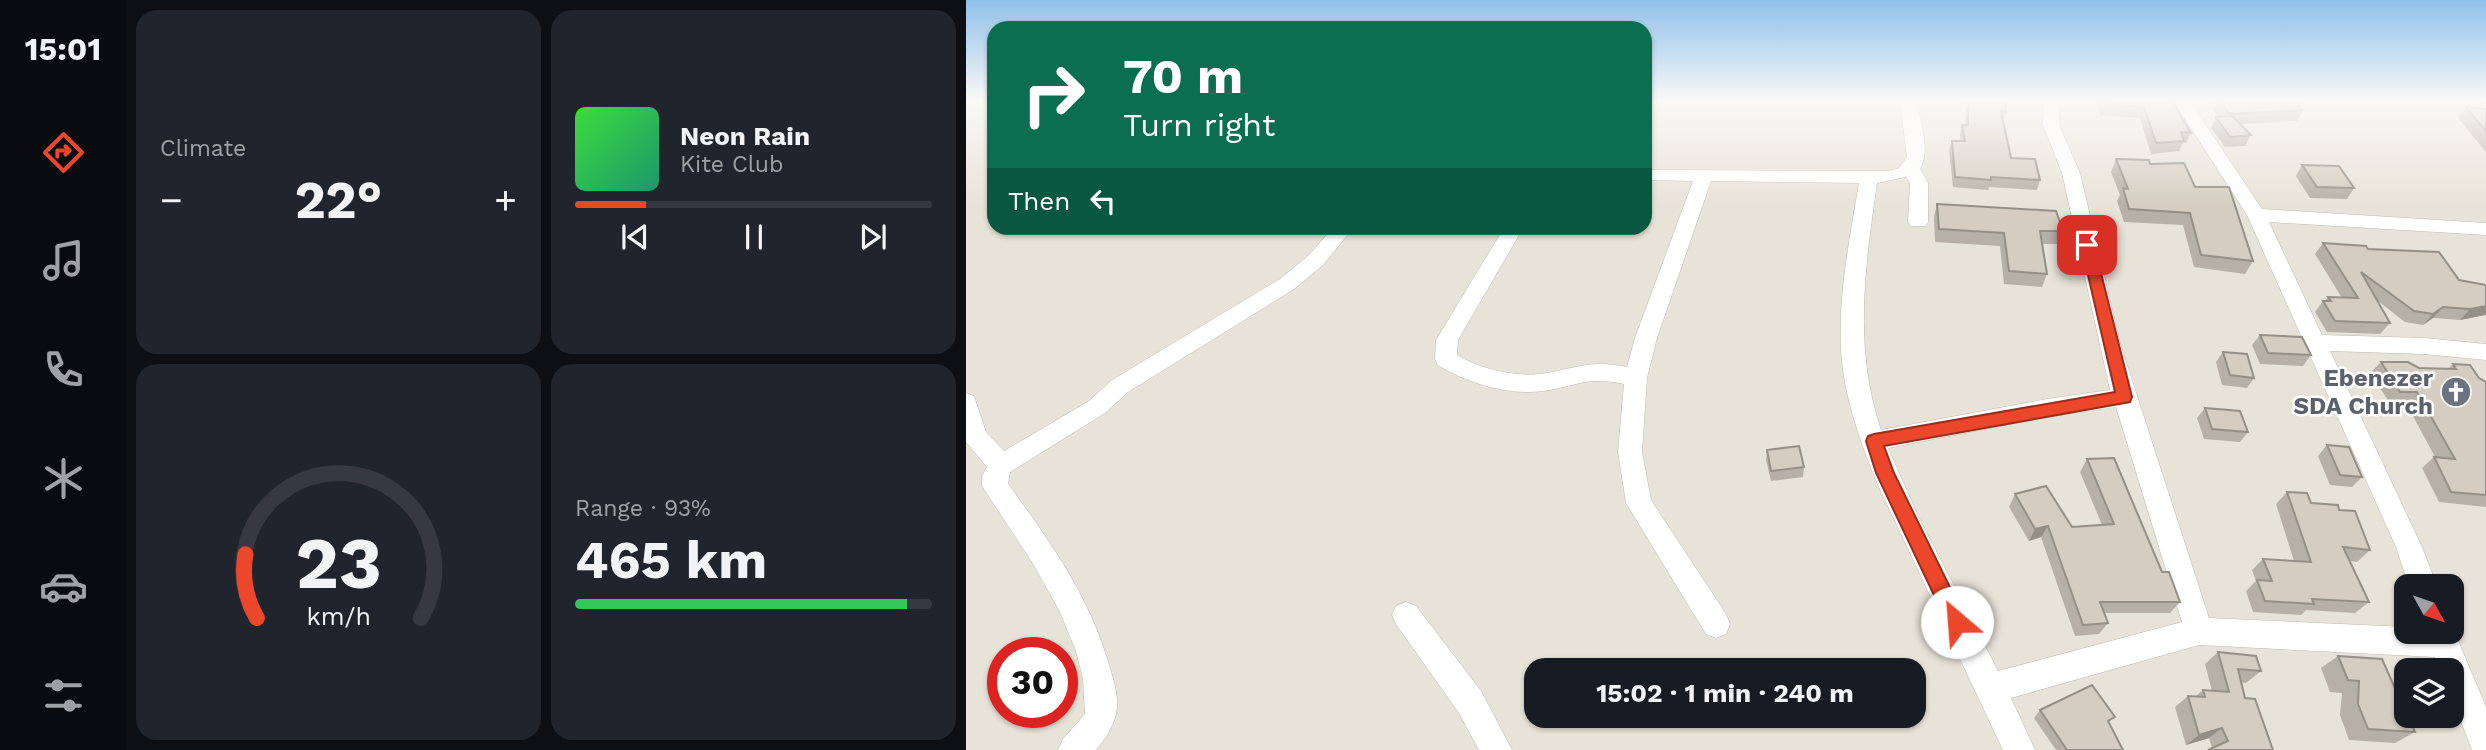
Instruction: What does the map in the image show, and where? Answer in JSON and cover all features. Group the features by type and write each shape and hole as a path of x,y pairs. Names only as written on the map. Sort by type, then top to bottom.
{"street":[{"path":"1652,175 1894,176 1912,169 1917,158 1913,135"},
{"path":"2055,135 2071,173 2109,343 2124,397 2199,631"},
{"path":"2204,135 2256,215 2409,547 2419,574"},
{"path":"1912,169 1919,183 1918,222"},
{"path":"1704,176 1646,338 1636,378 1630,452 1639,503 1716,624"},
{"path":"1868,178 1852,293 1852,352 1861,401 1885,473 1945,600 1993,688 2019,750"},
{"path":"2256,215 2486,229"},
{"path":"1074,750 1093,729 1101,714 1102,696 1095,667 1073,604 1039,547 995,486 995,476 1001,465 1097,407 1120,386 1287,284 1316,260 1337,235"},
{"path":"1510,235 1447,340 1446,359 1454,365 1504,379 1533,383 1586,372 1607,371 1636,378"},
{"path":"2316,343 2424,346 2486,352"},
{"path":"1874,441 2047,408 2124,397"},
{"path":"966,402 975,436 1001,465"},
{"path":"1406,615 1470,702 1496,750"},
{"path":"1993,688 2199,631 2394,637"},
{"path":"2444,644 2486,745"}],"shaded area":[{"path":"966,135 987,135 987,235 1652,235 1652,135 2486,135 2486,750 966,750"}],"building":[{"path":"1964,135 2006,135 2011,158 2035,159 2040,180 1955,177 1952,141 1965,141"},
{"path":"2153,135 2182,135 2184,141 2156,143"},
{"path":"2116,159 2149,160 2150,164 2184,163 2195,187 2229,187 2253,261 2201,255 2190,213 2129,209 2123,188 2128,189"},
{"path":"2302,165 2339,166 2354,188 2317,187"},
{"path":"1937,204 2056,211 2063,231 2040,231 2047,274 2009,271 2004,233 1939,229"},
{"path":"2323,243 2366,246 2368,249 2439,252 2459,280 2486,285 2486,306 2470,309 2443,307 2433,314 2414,311 2361,272 2390,323 2335,321 2323,301 2331,301 2328,297 2358,298"},
{"path":"2260,335 2302,337 2311,355 2268,353"},
{"path":"2223,352 2247,354 2254,378 2230,375"},
{"path":"2381,362 2408,362 2419,368 2456,369 2453,364 2470,365 2479,378 2486,382 2486,495 2451,492 2434,457 2455,459 2417,392 2400,392"},
{"path":"2205,408 2240,411 2248,432 2212,429"},
{"path":"2327,445 2349,447 2362,477 2340,475"},
{"path":"1799,446 1804,467 1771,471 1767,450"},
{"path":"2114,458 2162,572 2169,572 2180,602 2100,602 2108,623 2083,625 2048,526 2035,529 2015,494 2046,486 2072,527 2114,524 2087,459"},
{"path":"2287,492 2307,493 2311,503 2338,505 2339,510 2355,511 2370,550 2343,547 2369,602 2312,599 2314,604 2265,601 2257,580 2272,581 2263,559 2311,562"},
{"path":"2218,652 2256,656 2261,671 2238,669 2245,698 2255,699 2273,750 2208,750 2228,741 2222,728 2199,735 2188,696 2205,697 2203,690 2229,692"},
{"path":"2338,656 2382,659 2394,686 2394,728 2413,728 2415,732 2368,729 2358,704 2359,681 2348,680"},
{"path":"2092,685 2115,717 2108,721 2123,750 2067,750 2040,710"}],"place":[{"name":"Ebenezer SDA Church","path":"2456,392"}],"route":[{"path":"1957,622 1885,473 1874,441 2047,408 2124,397 2087,245"}]}
